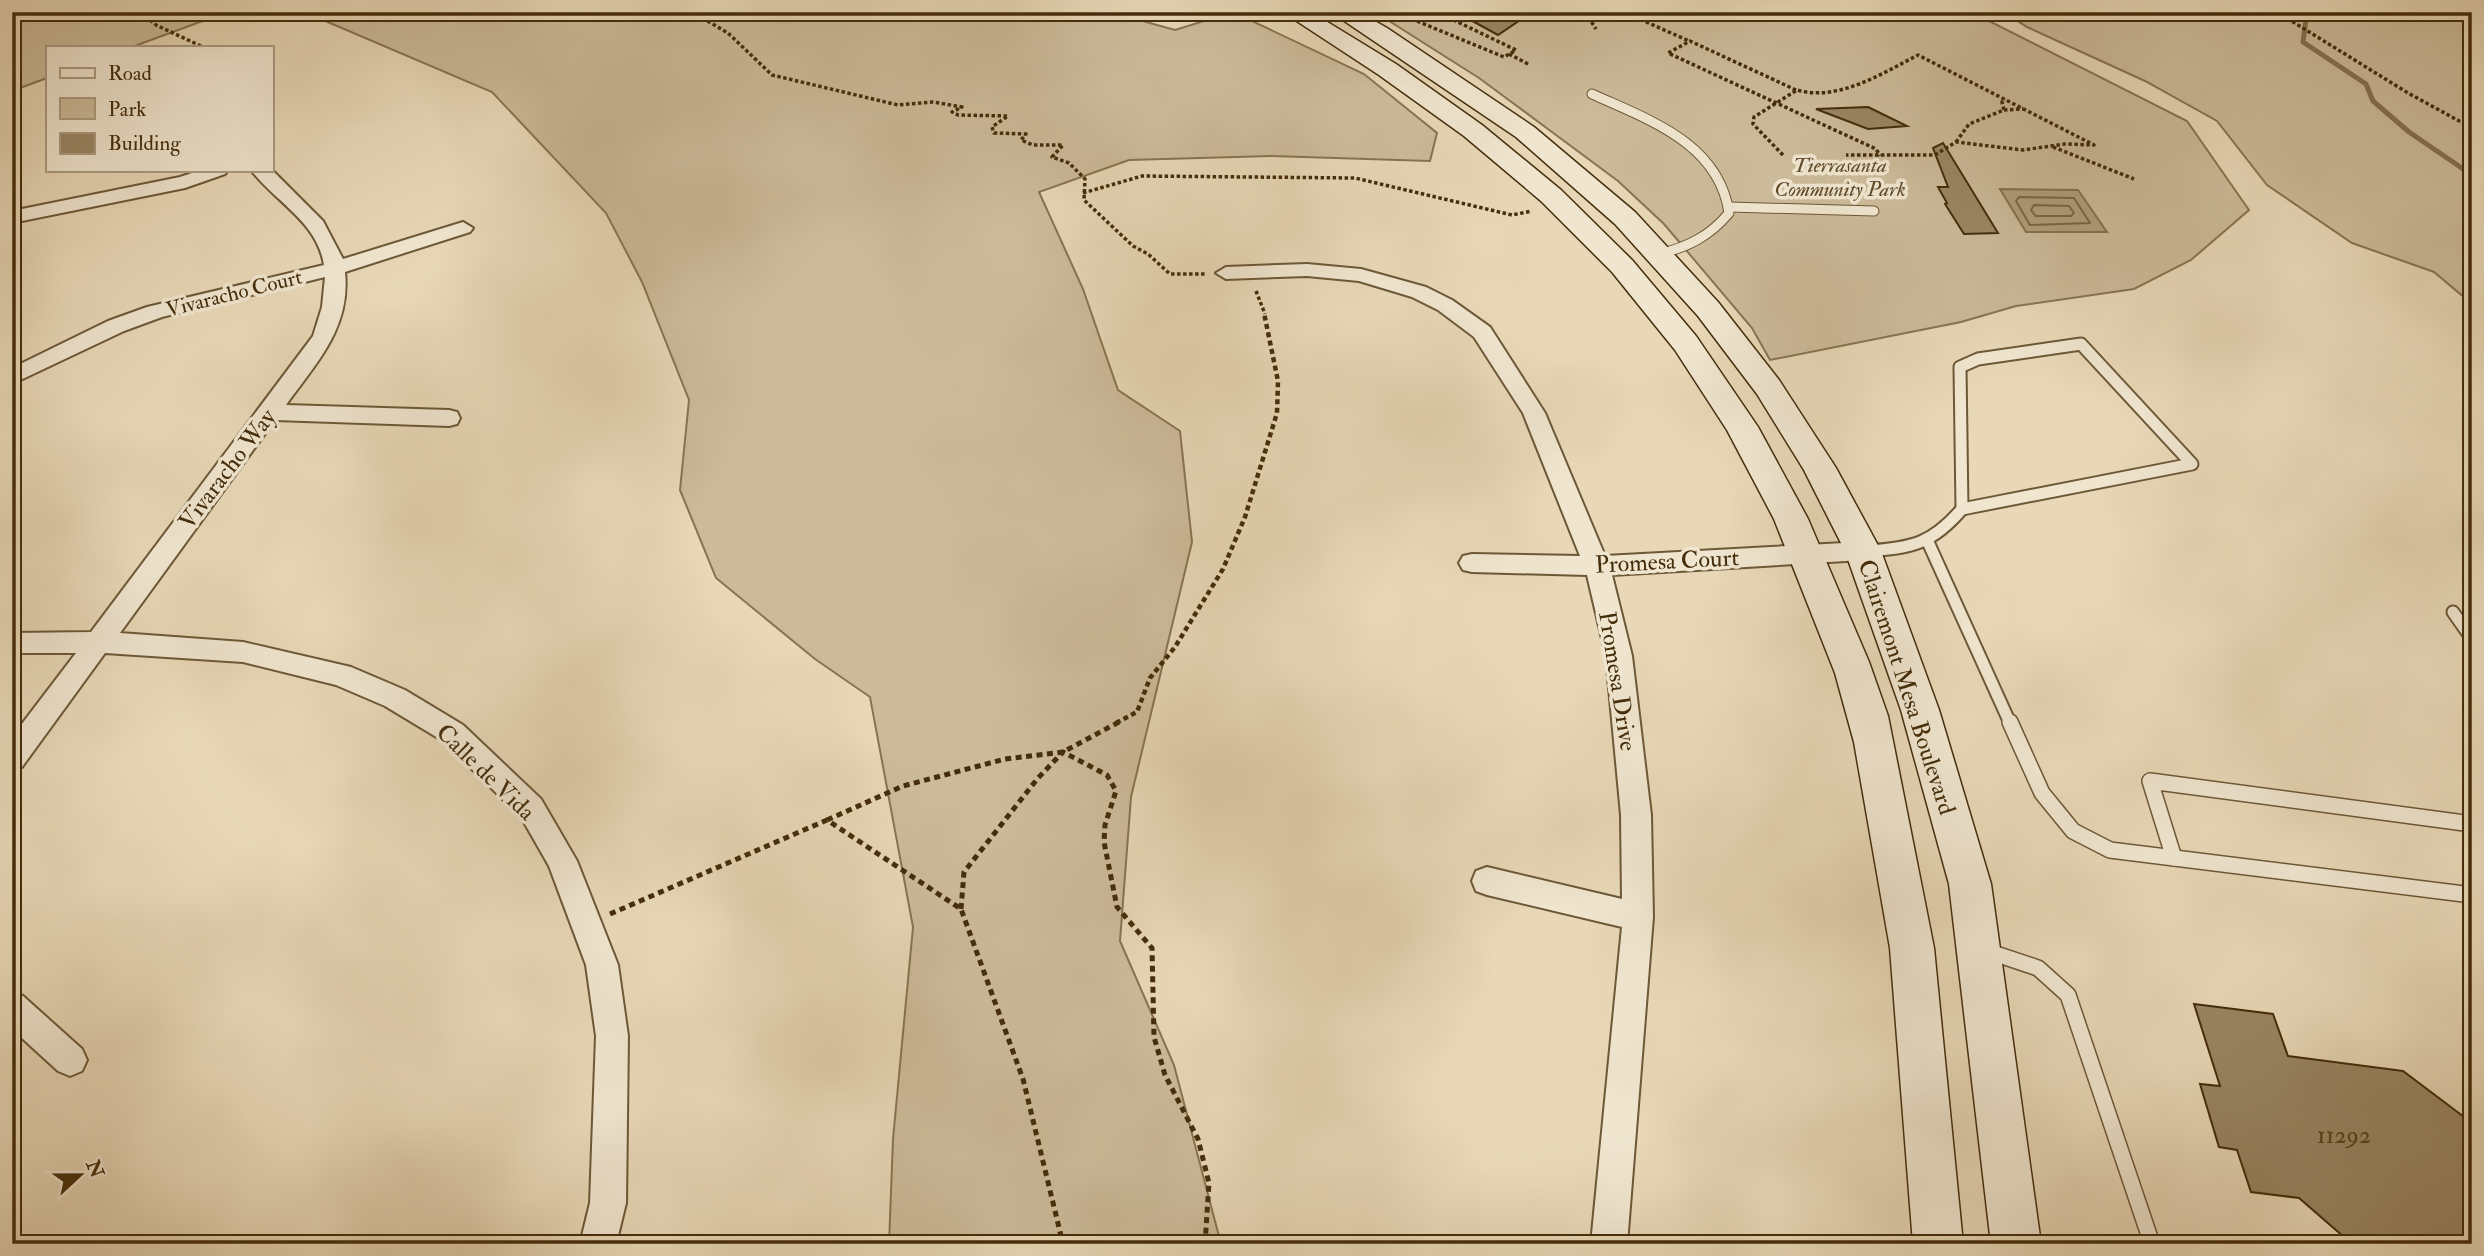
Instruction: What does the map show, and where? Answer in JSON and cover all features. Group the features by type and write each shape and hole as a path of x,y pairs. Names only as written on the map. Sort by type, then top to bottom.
{"main road":[{"name":"Clairemont Mesa Boulevard","path":"1294,12 1437,103 1492,143 1588,228 1666,317 1722,394 1769,473 1809,553 1865,704 1906,904 1922,1027 1938,1244"},
{"name":"Clairemont Mesa Boulevard","path":"1342,12 1380,33 1525,132 1625,218 1708,309 1768,387 1819,468 1863,551 1920,710 1970,884 2016,1244"},
{"path":"1588,228 1616,245 1647,255 1659,254"}],"street":[{"path":"12,217 185,182 212,172"},
{"name":"Vivaracho Way","path":"12,759 324,337 336,302 336,268 319,225 263,172"},
{"name":"Vivaracho Court","path":"12,377 116,326 155,312 336,268 463,228"},
{"name":"Promesa Drive","path":"1238,274 1307,270 1361,275 1419,292 1445,305 1482,332 1534,413 1597,566 1619,656 1636,815 1638,917 1609,1244"},
{"path":"269,412 449,418"},
{"name":"Promesa Court","path":"1472,562 1597,566 1863,551"},
{"name":"Calle de Vida","path":"12,643 100,642 243,652 341,675 395,698 453,733 531,808 562,861 601,965 612,1036 608,1203 598,1244"},
{"path":"1488,881 1638,917"},
{"path":"12,1007 70,1060"}],"lane":[{"path":"1592,94 1666,129 1690,145 1710,163 1729,207 1729,214 1718,228 1697,243 1659,254"},
{"path":"1729,207 1874,211"},
{"path":"1863,551 1898,549 1928,542 1962,509 2192,464 2081,344 1978,359 1960,367 1962,509"},
{"path":"1928,542 2042,793 2073,831 2110,850 2472,895"},
{"path":"2453,611 2472,639"},
{"path":"2174,858 2150,781 2472,824"},
{"path":"1980,949 2038,968 2068,995 2152,1244"}],"path":[{"path":"141,12 156,25 201,46"},
{"path":"692,12 728,33 736,44 772,75 898,105 933,102 962,107 952,112 958,115 1007,117 992,127 994,133 1026,134 1021,140 1032,145 1063,145 1051,155 1069,163 1085,179 1082,193 1084,200 1133,246 1148,254 1170,274 1238,274 1268,322 1278,381 1278,413 1245,517 1223,569 1175,647 1150,678 1137,712 1063,752 1038,778 964,872 961,909 989,977 1023,1079 1063,1244"},
{"path":"1395,12 1504,57 1516,50 1437,12"},
{"path":"1585,12 1596,29"},
{"path":"1624,12 1797,90 1820,96 1887,71 1918,55 2094,145 2023,150 1956,142 1947,145 1935,155 1846,155"},
{"path":"2277,12 2408,93 2472,128"},
{"path":"1690,41 1668,53 1877,149 1880,156"},
{"path":"1508,54 1530,65"},
{"path":"1783,155 1753,124 1754,117 1797,90"},
{"path":"2004,110 2001,102 2005,99"},
{"path":"1956,142 1963,128 1969,123 2004,110 2024,109"},
{"path":"2052,146 2134,179"},
{"path":"1082,193 1142,176 1281,175 1355,178 1512,215 1561,205"},
{"path":"586,924 915,783 1005,759 1063,752 1107,775 1116,791 1114,805 1105,825 1106,856 1117,907 1152,947 1154,1037 1165,1076 1198,1139 1209,1183 1205,1244"},
{"path":"827,820 961,909"}],"green space":[{"path":"12,12 1110,12 1175,30 1233,12 1364,74 1437,133 1430,161 1271,156 1129,160 1039,192 1083,289 1118,390 1180,431 1192,542 1131,797 1120,941 1174,1065 1221,1244 889,1244 893,1139 913,927 870,697 815,659 716,578 680,490 689,400 642,282 606,213 492,92 316,17 255,14 208,19 135,46 46,46 46,78 12,91"},
{"name":"Tierrasanta Community Park","path":"1375,12 1978,12 1985,19 2187,121 2249,210 2191,260 2134,289 2016,306 1961,322 1770,360 1752,328 1664,224 1618,181 1479,78"},
{"path":"2004,12 2472,12 2472,304 2434,272 2352,243 2267,185 2217,121 2145,81 2027,27"}],"water":[{"path":"2000,189 2078,190 2107,232 2026,232"}],"building":[{"path":"1456,12 1532,12 1498,35"},
{"path":"1868,107 1907,126 1868,129 1816,109"},
{"path":"1943,143 1998,233 1964,234 1945,204 1947,203 1938,187 1948,187 1933,148"},
{"path":"2194,1004 2273,1014 2288,1056 2403,1071 2472,1123 2472,1244 2352,1244 2299,1198 2251,1192 2237,1150 2219,1147 2200,1084 2220,1086"}],"waterway":[{"path":"2307,12 2303,42 2366,84 2373,101 2409,132 2472,175"},
{"path":"2448,12 2472,24"}]}
